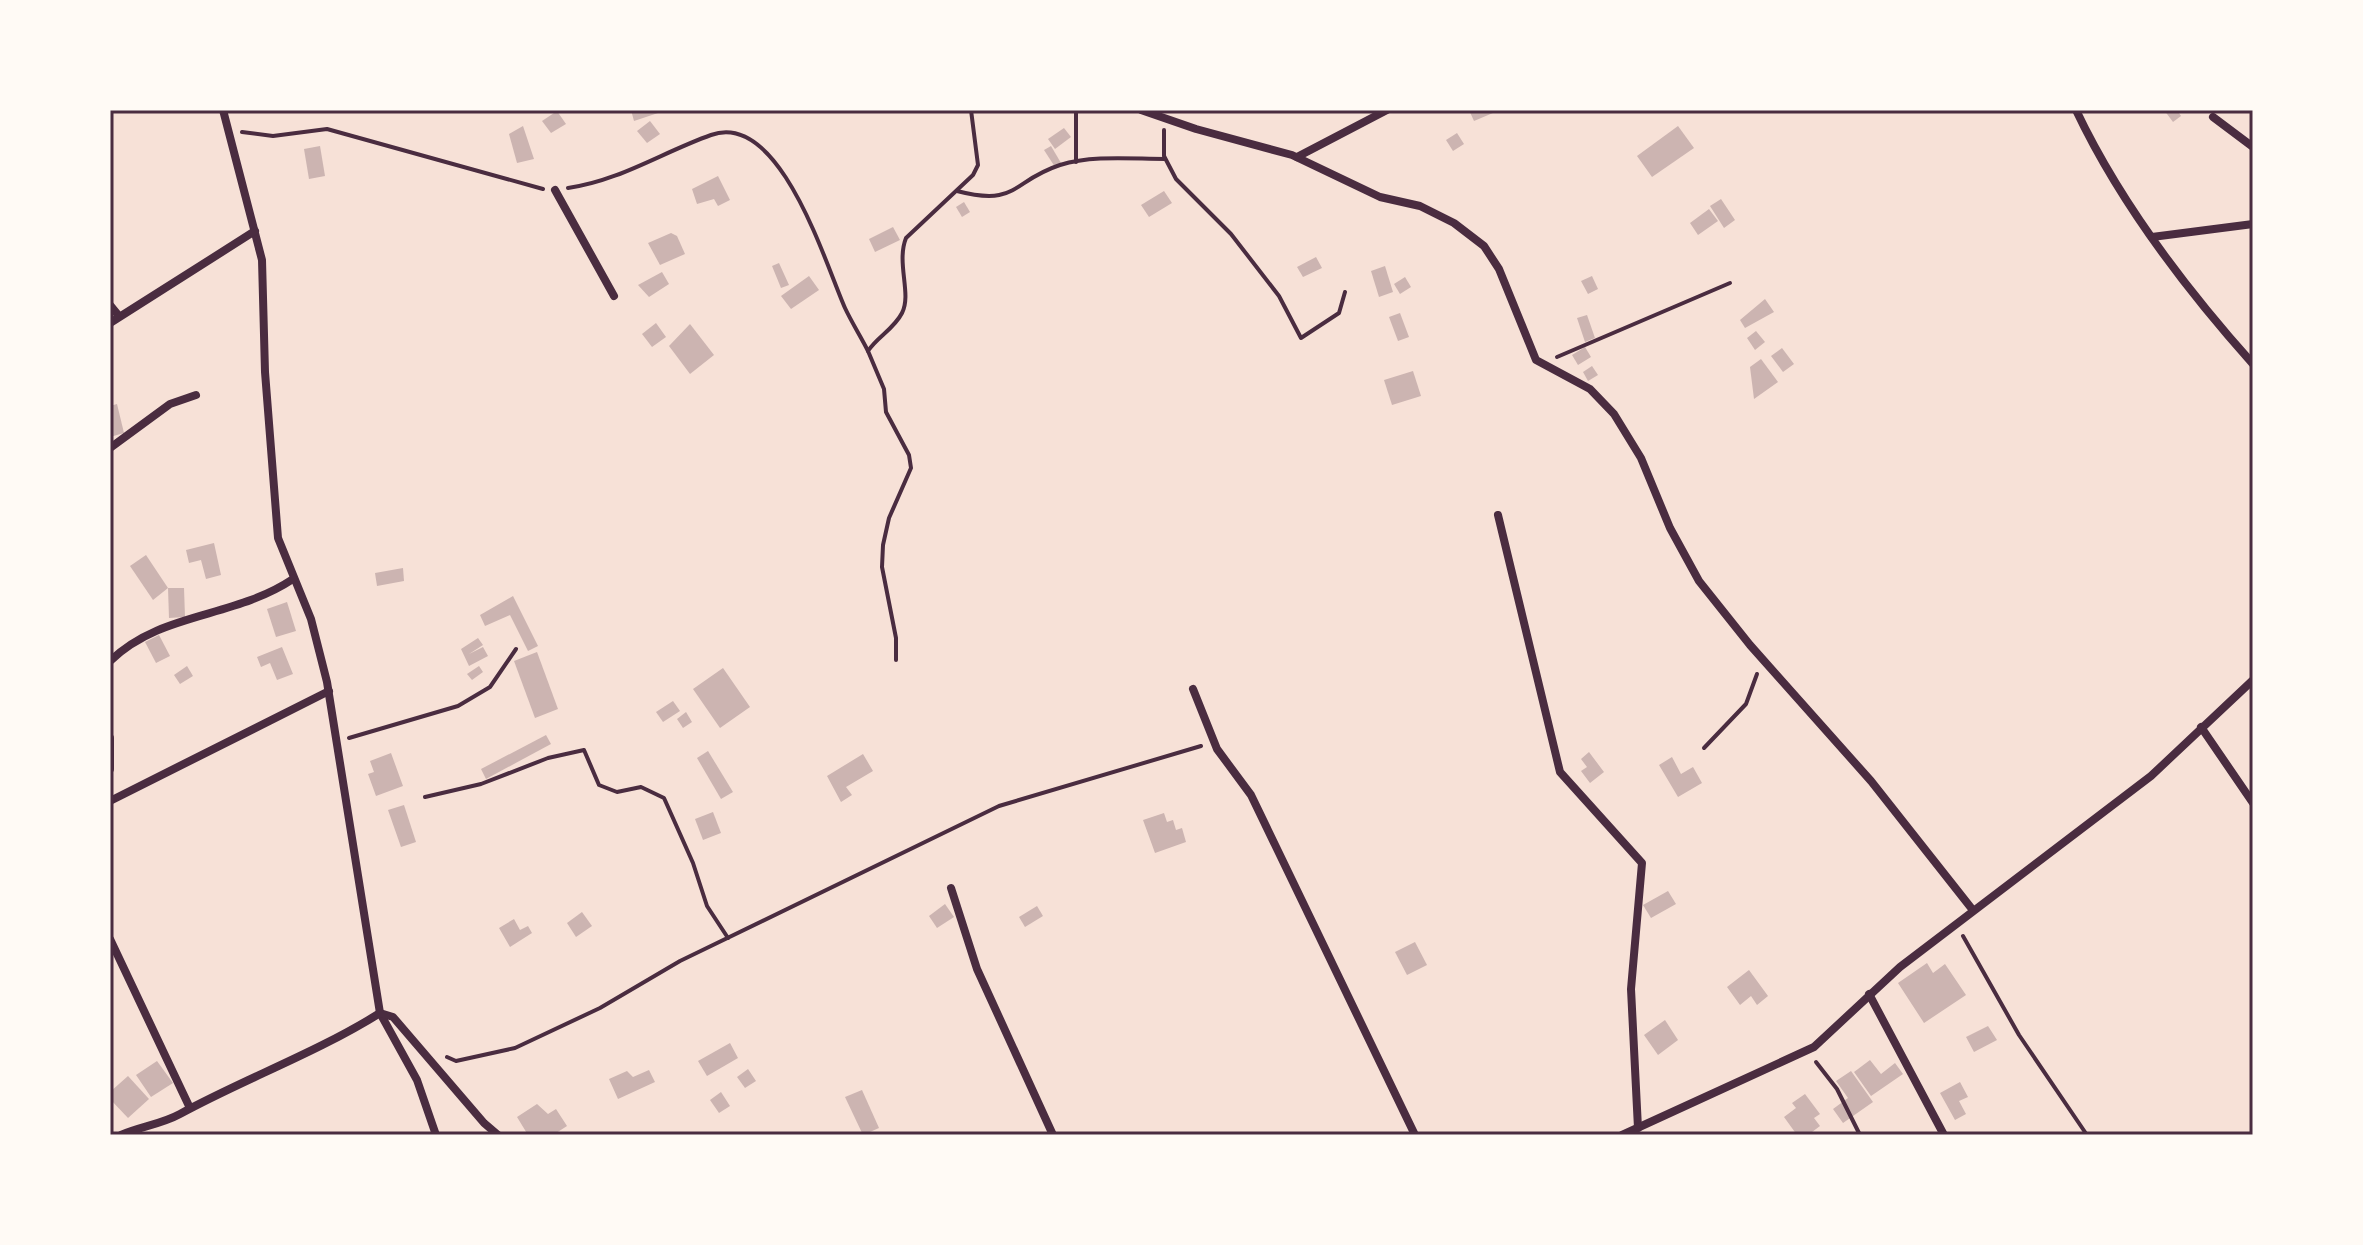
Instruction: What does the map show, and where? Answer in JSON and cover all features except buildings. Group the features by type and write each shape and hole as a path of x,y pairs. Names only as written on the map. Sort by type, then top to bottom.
{"street":[{"path":"223,110 262,260 274,513 278,538 311,619 329,691 380,1013 417,1080 436,1135"},
{"path":"1141,110 1297,157 1380,197 1420,206 1454,223 1477,240 1499,269 1532,354 1540,364 1590,389 1614,414 1641,458 1693,571 1756,652 1871,781 1972,909"},
{"path":"1297,157 1387,110"},
{"path":"2076,110 2119,189 2152,237 2209,314 2253,364"},
{"path":"2213,117 2253,147"},
{"path":"555,190 614,296"},
{"path":"2152,237 2253,224"},
{"path":"110,323 255,231"},
{"path":"110,305 119,316"},
{"path":"110,448 170,404 196,395"},
{"path":"1498,515 1560,772 1642,863 1631,989 1638,1128"},
{"path":"110,661 153,629 247,605 293,579"},
{"path":"110,645 118,653"},
{"path":"1623,1135 1806,1051 1972,909 2151,776 2253,680"},
{"path":"1193,689 1217,749 1251,795 1415,1135"},
{"path":"110,801 329,691"},
{"path":"2201,727 2253,803"},
{"path":"110,738 110,769"},
{"path":"951,888 977,969 1053,1135"},
{"path":"110,939 189,1106"},
{"path":"1869,994 1944,1135"},
{"path":"121,1135 176,1116 189,1106 233,1090 380,1013 393,1017 422,1048 491,1135"},
{"path":"484,1123 498,1135"}],"path":[{"path":"868,351 902,313 905,303 900,252 906,238 973,175 978,165 971,110"},
{"path":"1076,110 1076,162"},
{"path":"1167,120 1162,140 1165,159 1176,179 1231,234 1279,296 1301,338 1339,313 1345,292"},
{"path":"228,128 264,136 327,129 555,190 582,186 641,166 712,134 728,132 744,135 764,148 779,167 808,219 846,310 884,389 886,412 909,455 911,468 889,518 883,545 882,567 896,638 896,660"},
{"path":"956,191 993,198 1048,171 1076,162 1165,159"},
{"path":"1540,364 1730,283"},
{"path":"338,740 384,730 458,706 490,687 516,649"},
{"path":"1704,748 1736,717 1751,695 1757,674 1756,652"},
{"path":"422,1048 456,1061 515,1048 600,1008 680,961 999,806 1196,745 1217,749"},
{"path":"425,797 481,784 548,758 584,750 599,785 617,792 641,787 664,798 693,863 707,906 728,938"},
{"path":"1956,923 2019,1035 2087,1135"},
{"path":"1806,1051 1837,1089 1860,1135"}]}
